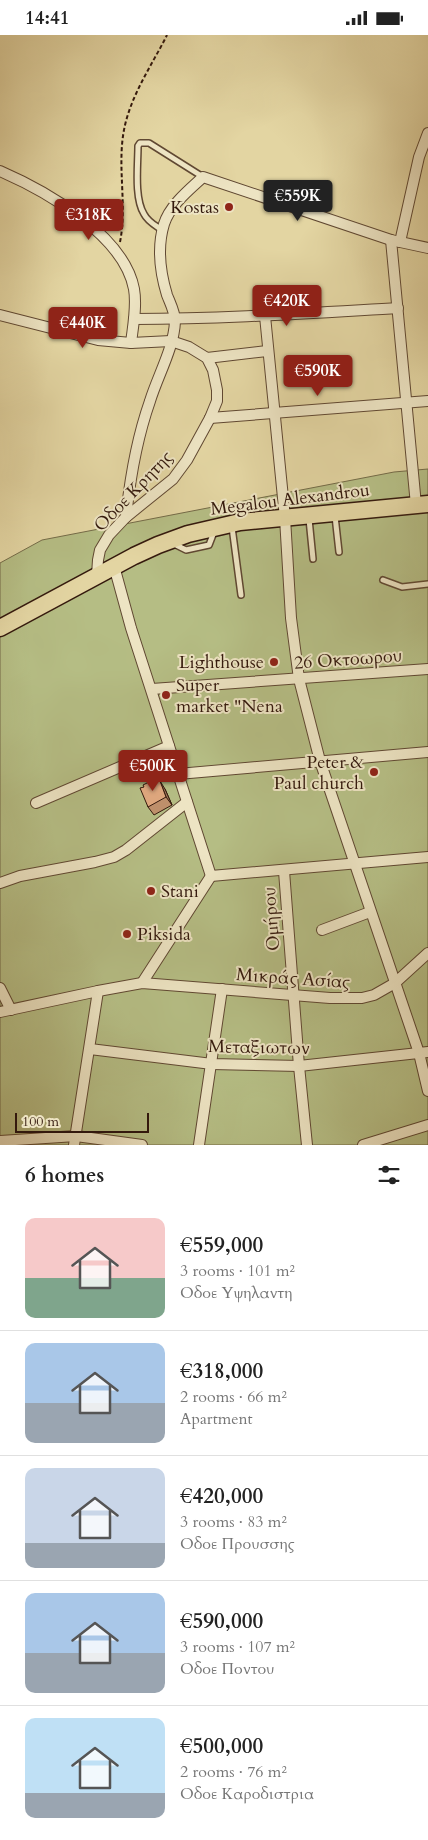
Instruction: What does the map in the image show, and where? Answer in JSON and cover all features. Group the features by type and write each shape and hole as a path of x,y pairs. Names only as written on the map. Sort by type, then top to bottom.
{"main road":[{"name":"Megalou Alexandrou","path":"0,628 114,566 170,541 224,525 422,504"}],"street":[{"path":"422,504 407,402 398,308 396,241 419,157 428,133"},
{"path":"0,171 58,201 80,216 118,254 132,279 135,296 131,343"},
{"path":"126,517 129,487 141,433 149,402 171,341 175,319 160,263 163,230 170,212 203,177 396,241 428,248"},
{"path":"134,319 264,316 398,308"},
{"path":"0,315 98,340 131,343 171,341 189,347 206,358 267,351"},
{"path":"264,316 285,518 290,618 299,679 320,761 354,865 395,983 423,1053 428,1091"},
{"name":"Oδοε Κρητης","path":"98,575 100,550 110,535 126,517 173,479 210,419 217,401 217,390 213,369 206,358"},
{"path":"210,419 428,401"},
{"path":"114,566 131,627 211,877"},
{"name":"26 Οκτοωρου","path":"152,689 428,669"},
{"path":"36,803 169,745"},
{"path":"178,774 428,752"},
{"path":"0,883 20,876 114,857 126,850 187,802"},
{"path":"211,877 428,857"},
{"name":"Ομήρου","path":"284,871 299,1066 308,1145"},
{"path":"142,983 211,877"},
{"path":"322,930 370,912"},
{"name":"Μικράς Ασίας","path":"0,1013 142,983 347,999 362,998 374,995 395,983 428,953"},
{"path":"0,987 12,1010"},
{"path":"199,1145 222,989"},
{"path":"75,1141 98,991"},
{"name":"Μεταξιωτων","path":"90,1049 212,1064 299,1066 423,1053"},
{"path":"363,1145 428,1125"},
{"path":"0,1141 75,1141 142,1145"}],"lane":[{"path":"163,230 151,223 144,214 140,203 138,165 138,146 140,143 149,143 203,177"},
{"path":"334,513 339,552"},
{"path":"309,516 313,559"},
{"path":"224,525 241,595"},
{"path":"383,580 402,587 428,585"}],"green space":[{"path":"428,469 428,1145 0,1145 0,563 42,540 394,472"}],"building":[{"path":"155,779 156,782 160,781 166,797 148,807 140,788"}],"place":[{"name":"Kostas","path":"229,207"},
{"name":"Lighthouse","path":"274,662"},
{"name":"Super market \"Nena","path":"166,695"},
{"name":"Peter & Paul church","path":"374,772"},
{"name":"Stani","path":"151,891"},
{"name":"Piksida","path":"127,934"}]}
